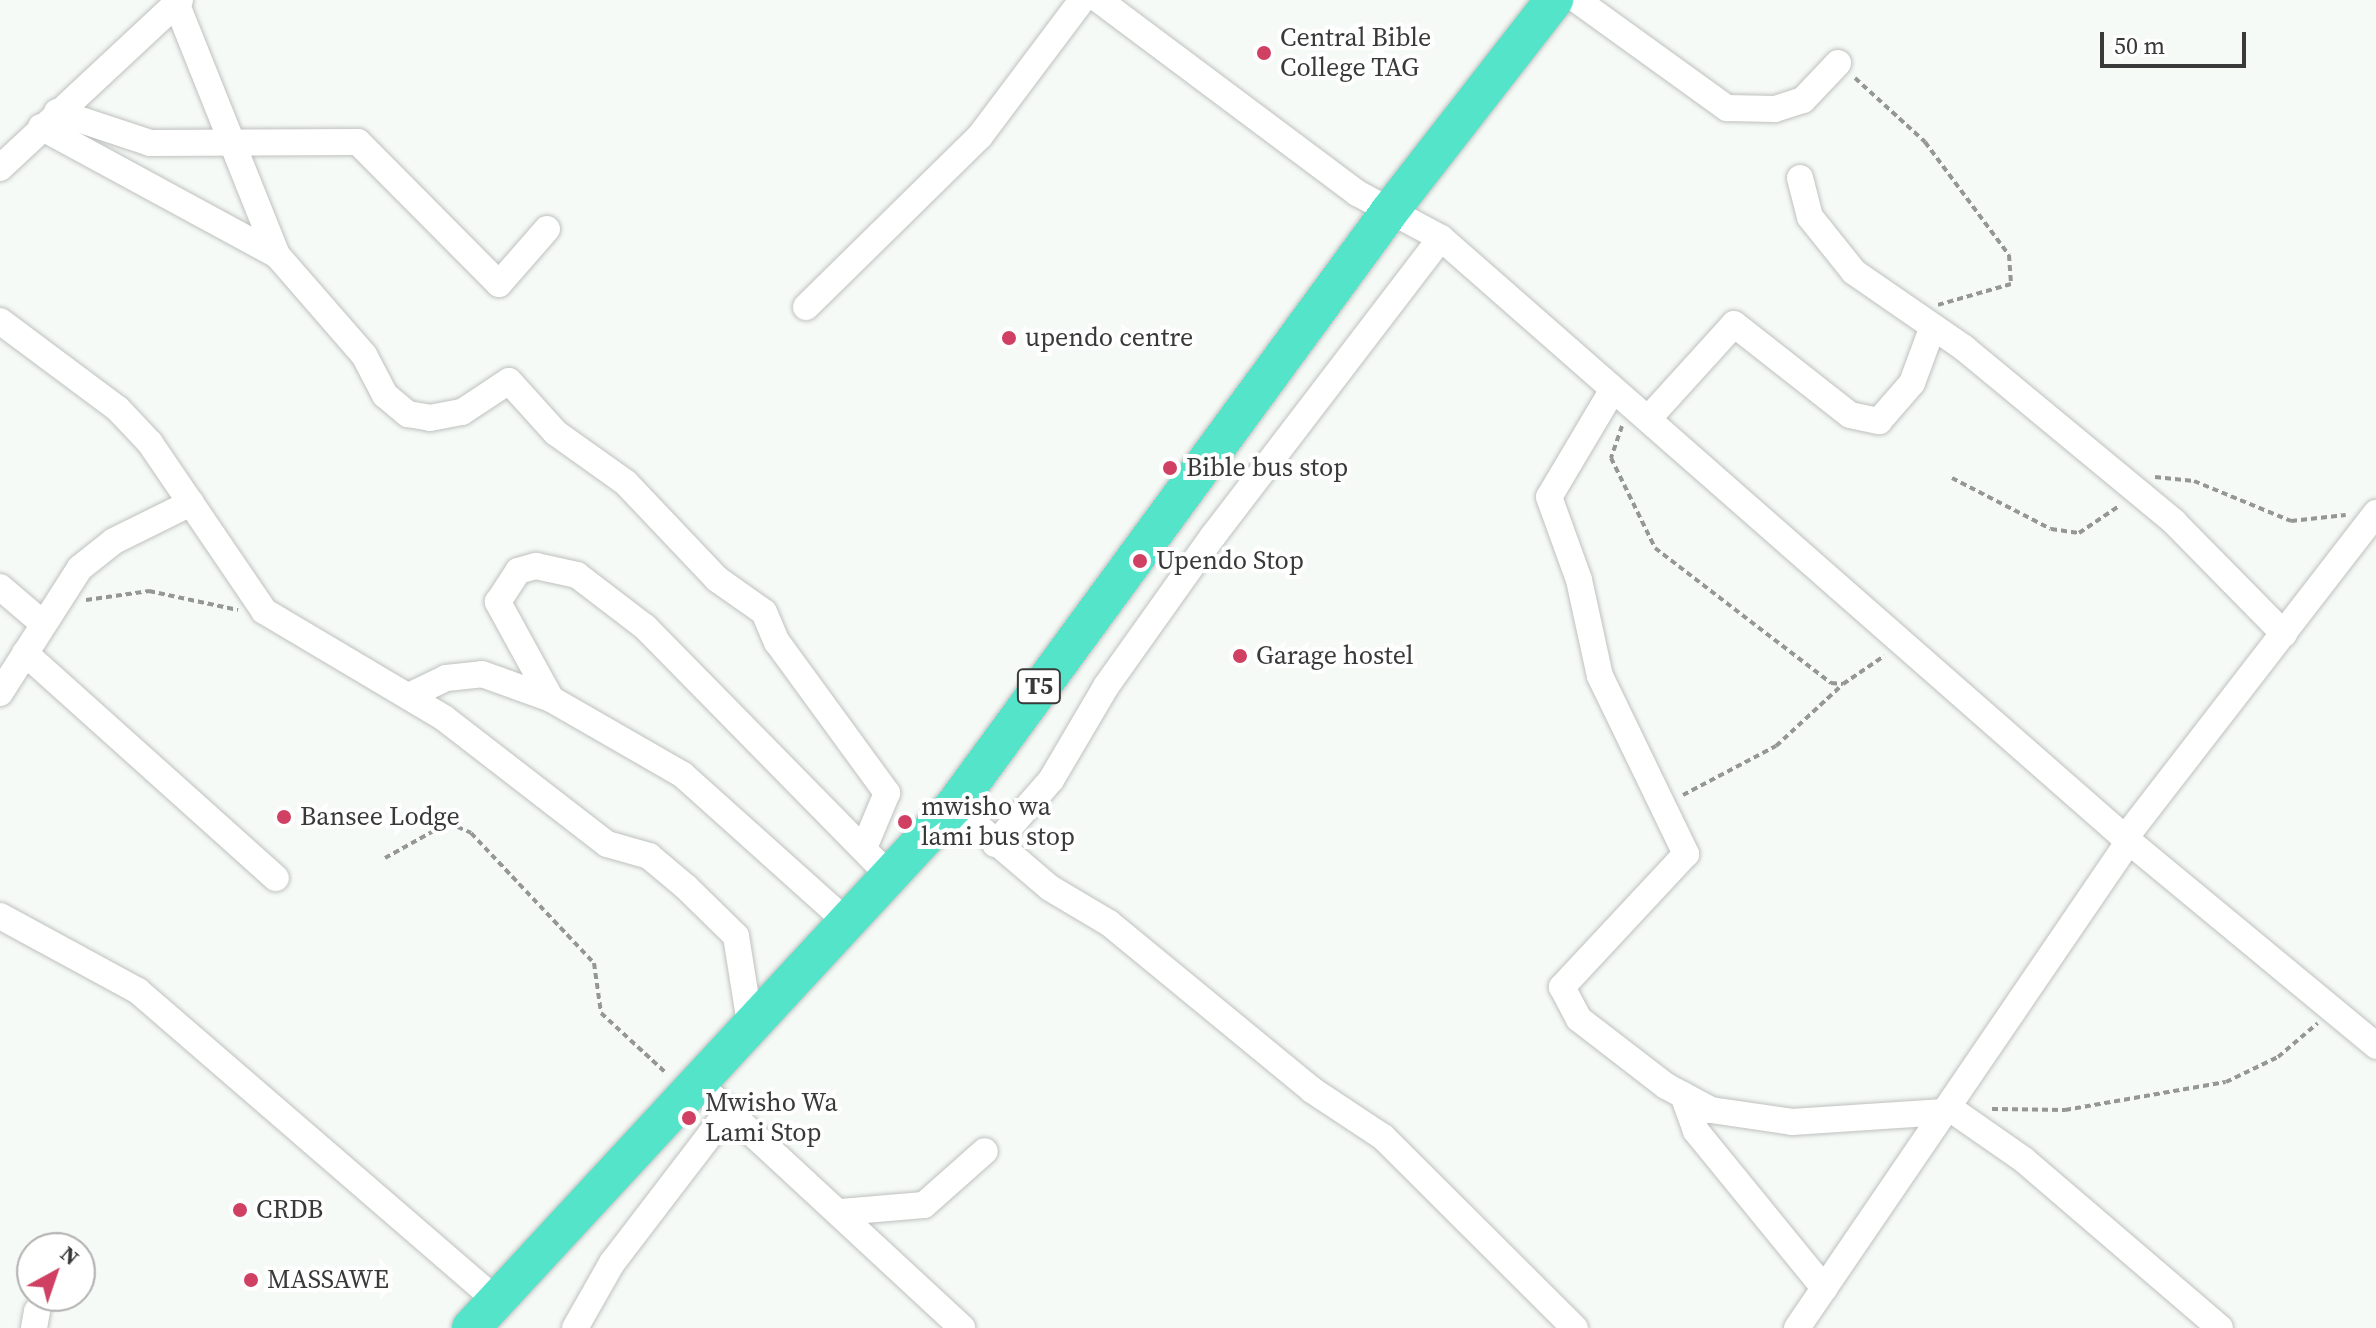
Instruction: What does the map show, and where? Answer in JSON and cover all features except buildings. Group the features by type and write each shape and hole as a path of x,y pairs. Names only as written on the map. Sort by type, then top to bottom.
{"highway":[{"name":"T5","path":"471,1328 496,1300 707,1097 751,1030 848,923 876,860 954,806 1389,212 1554,0"}],"street":[{"path":"806,307 980,136 1082,0"},
{"path":"1099,0 1389,212 1441,238 2127,840 2376,1046"},
{"path":"1577,0 1727,108 1775,109 1803,100 1838,63"},
{"path":"0,168 177,1 277,255 401,409 430,418 462,412 509,381 556,433 626,483 717,579 764,612 777,642 887,793 876,860"},
{"path":"49,120 150,143 358,142 499,284 547,229"},
{"path":"49,120 277,255"},
{"path":"1800,178 1823,238 1907,315 1932,329 2174,522 2284,634"},
{"path":"995,844 1051,780 1107,685 1204,549 1441,238"},
{"path":"0,321 118,409 191,503 264,611 409,696 607,844 649,856 696,896 736,936 751,1030"},
{"path":"1932,329 1912,383 1879,421 1850,415 1734,324 1631,406 1549,497 1579,580 1600,676 1668,805 1686,854 1562,987 1579,1019 1683,1095 1711,1110 1792,1122 1947,1108 2024,1160 2220,1328"},
{"path":"0,693 25,653 40,621 92,557 191,503"},
{"path":"1797,1328 2127,840 2376,513"},
{"path":"551,699 498,602 518,571 536,566 577,575 645,627 876,860"},
{"path":"0,587 40,621"},
{"path":"25,653 276,878"},
{"path":"409,696 446,678 482,674 551,699 683,775 848,923"},
{"path":"954,806 995,844 1383,1137 1575,1328"},
{"path":"0,916 138,991 496,1300"},
{"path":"1683,1095 1696,1131 1824,1288"},
{"path":"575,1328 707,1097 841,1212 962,1328"},
{"path":"841,1212 924,1205 985,1151"}],"path":[{"path":"1838,63 1925,142 2009,255 2011,284 1907,315"},
{"path":"1631,406 1611,458 1649,542 1777,647 1843,684"},
{"path":"1952,478 2019,517 2079,533 2108,518 2127,487 2194,481 2291,521 2376,513"},
{"path":"82,601 135,590 264,611"},
{"path":"1668,805 1715,772 1776,746 1843,684 1906,643"},
{"path":"385,858 448,823 471,833 594,963 601,1013 707,1097"},
{"path":"1947,1108 2065,1110 2226,1082 2278,1057 2332,1010"}],"place":[{"name":"Central Bible College TAG","path":"1264,53"},
{"name":"upendo centre","path":"1009,338"},
{"name":"Bible bus stop","path":"1170,468"},
{"name":"Upendo Stop","path":"1140,561"},
{"name":"Garage hostel","path":"1240,656"},
{"name":"Bansee Lodge","path":"284,817"},
{"name":"mwisho wa lami bus stop","path":"905,822"},
{"name":"Mwisho Wa Lami Stop","path":"689,1118"},
{"name":"CRDB","path":"240,1210"},
{"name":"MASSAWE","path":"251,1280"}]}
